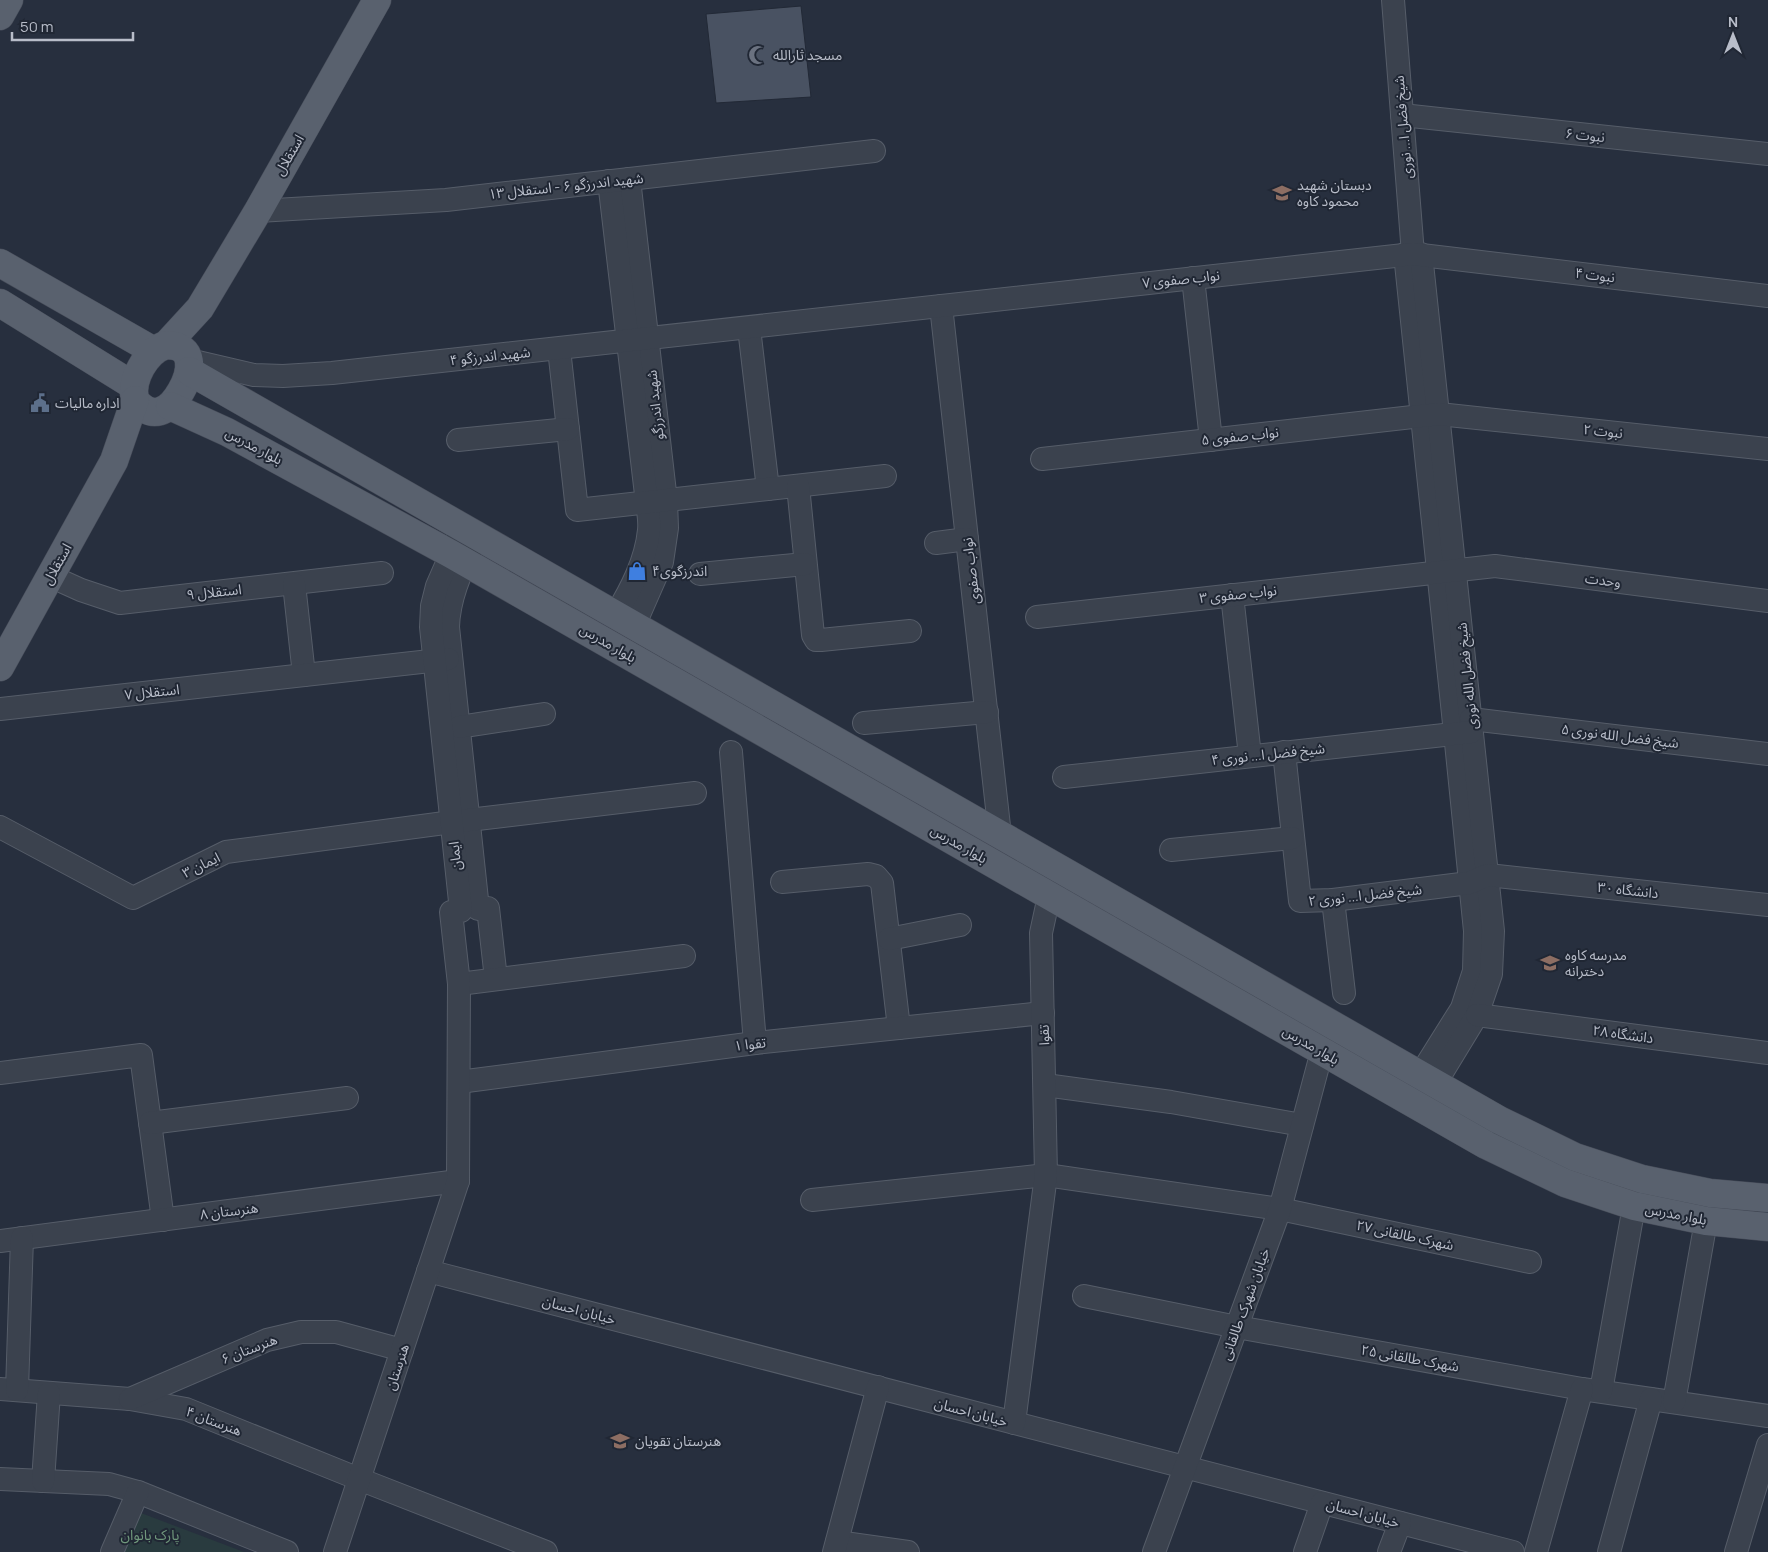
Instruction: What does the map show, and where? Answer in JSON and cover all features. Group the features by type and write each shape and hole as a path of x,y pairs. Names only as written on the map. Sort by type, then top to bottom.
{"main road":[{"path":"0,16 9,0"},
{"name":"استقلال","path":"177,357 200,308 258,211 377,0"},
{"name":"بلوار مدرس","path":"0,263 177,357 470,532 1499,1120 1575,1157 1642,1179 1710,1193 1768,1198"},
{"path":"0,303 134,393 144,409 158,412 167,408 182,390 177,357 142,368 134,393"},
{"name":"استقلال","path":"0,667 114,461 134,393"},
{"name":"استقلال","path":"114,461 167,408"},
{"name":"بلوار مدرس","path":"167,408 227,432 459,558 1486,1145 1564,1183 1634,1206 1706,1221 1768,1227"}],"street":[{"name":"شیخ فضل ا... نوری","path":"1393,0 1413,254"},
{"name":"نبوت ۶","path":"1402,116 1768,154"},
{"name":"شهید اندرزگو ۶ - استقلال ۱۳","path":"258,211 446,200 874,151"},
{"name":"شهید اندرزگو","path":"619,180 656,502 668,528 662,562 625,621"},
{"name":"نواب صفوی ۷","path":"749,328 1413,254"},
{"name":"نبوت ۴","path":"1413,254 1768,296"},
{"name":"شیخ فضل الله نوری","path":"1413,254 1466,728 1478,879 1474,971 1462,1008 1427,1079"},
{"path":"1193,278 1211,440"},
{"name":"نواب صفوی","path":"941,306 1000,835"},
{"name":"شهید اندرزگو ۴","path":"177,357 254,375 283,376 332,373 749,328"},
{"path":"749,328 768,489"},
{"path":"559,349 577,510 885,476"},
{"name":"نواب صفوی ۵","path":"1042,458 1430,415"},
{"name":"نبوت ۲","path":"1430,415 1768,449"},
{"path":"458,440 568,429"},
{"path":"798,486 813,635 816,640 910,631"},
{"name":"ایمان","path":"460,821 459,727 443,660 431,627 432,606 437,586 459,558 470,532"},
{"path":"936,543 967,539"},
{"path":"700,574 805,564"},
{"name":"وحدت","path":"1447,571 1495,566 1768,601"},
{"name":"نواب صفوی ۳","path":"1037,617 1447,571"},
{"name":"استقلال ۹","path":"50,576 81,590 120,603 382,573"},
{"path":"294,584 304,675"},
{"path":"1232,595 1250,756"},
{"name":"ایمان","path":"443,660 470,910"},
{"name":"استقلال ۷","path":"0,709 443,660"},
{"path":"864,724 987,712"},
{"path":"459,727 544,714"},
{"name":"شیخ فضل ا... نوری ۴","path":"1064,777 1284,752 1466,728"},
{"name":"شیخ فضل‌ الله نوری ۵","path":"1466,728 1768,754"},
{"path":"731,752 755,1043"},
{"name":"شیخ فضل ا... نوری ۲","path":"1284,752 1300,901 1332,900 1478,879"},
{"path":"460,821 695,793"},
{"name":"ایمان ۳","path":"0,828 133,898 226,852 460,821"},
{"path":"1171,850 1292,838"},
{"path":"782,882 868,874 876,876 882,883 899,1028"},
{"name":"شیخ فضل الله نوری","path":"1427,1079 1477,1015 1491,974 1492,930 1478,879"},
{"name":"دانشگاه ۳۰","path":"1478,879 1768,905"},
{"name":"تقوا","path":"1014,1423 1046,1175 1041,933 1049,896"},
{"path":"1332,900 1344,993"},
{"path":"458,1181 459,984 451,912 488,908 496,979"},
{"path":"888,940 960,925"},
{"path":"459,984 684,956"},
{"name":"تقوا ۱","path":"458,1082 755,1043 1043,1013"},
{"name":"دانشگاه ۲۸","path":"1477,1015 1768,1054"},
{"name":"خیابان شهرک طالقانی","path":"1154,1552 1280,1209 1322,1051"},
{"path":"0,1073 142,1055 163,1220"},
{"path":"1045,1085 1171,1102 1302,1125"},
{"path":"150,1123 348,1098"},
{"name":"شهرک طالقانی ۲۷","path":"812,1200 1046,1175 1280,1209 1530,1262"},
{"name":"هنرستان ۸","path":"0,1241 458,1181"},
{"name":"هنرستان","path":"335,1552 458,1181"},
{"path":"1536,1552 1591,1390 1634,1206"},
{"path":"1674,1402 1706,1221"},
{"path":"9,1390 22,1238"},
{"name":"خیابان احسان","path":"428,1271 1400,1523 1480,1548 1513,1552"},
{"name":"شهرک طالقانی ۲۵","path":"1084,1296 1237,1327 1591,1390 1768,1416"},
{"name":"هنرستان ۶","path":"130,1399 267,1340 301,1332 336,1332 402,1350"},
{"path":"878,1387 835,1547 908,1552"},
{"name":"هنرستان ۴","path":"9,1390 130,1399 186,1409 546,1552"},
{"path":"43,1481 49,1393"},
{"path":"1608,1552 1652,1399"},
{"path":"1736,1552 1768,1446"},
{"path":"0,1478 108,1484 138,1492 287,1552"},
{"path":"112,1552 138,1492"},
{"path":"1304,1552 1322,1503"},
{"path":"1389,1552 1400,1523"}],"green space":[{"name":"پارک بانوان","path":"141,1513 244,1552 124,1552"}],"building":[{"name":"مسجد ثارالله","path":"801,6 811,97 716,103 706,14"}],"place":[{"name":"مسجد ثارالله","path":"758,55"},
{"name":"دبستان شهید محمود کاوه","path":"1282,193"},
{"name":"اداره مالیات","path":"40,403"},
{"name":"اندرزگوی۴","path":"637,571"},
{"name":"مدرسه کاوه دخترانه","path":"1550,963"},
{"name":"هنرستان تقویان","path":"620,1441"}]}
